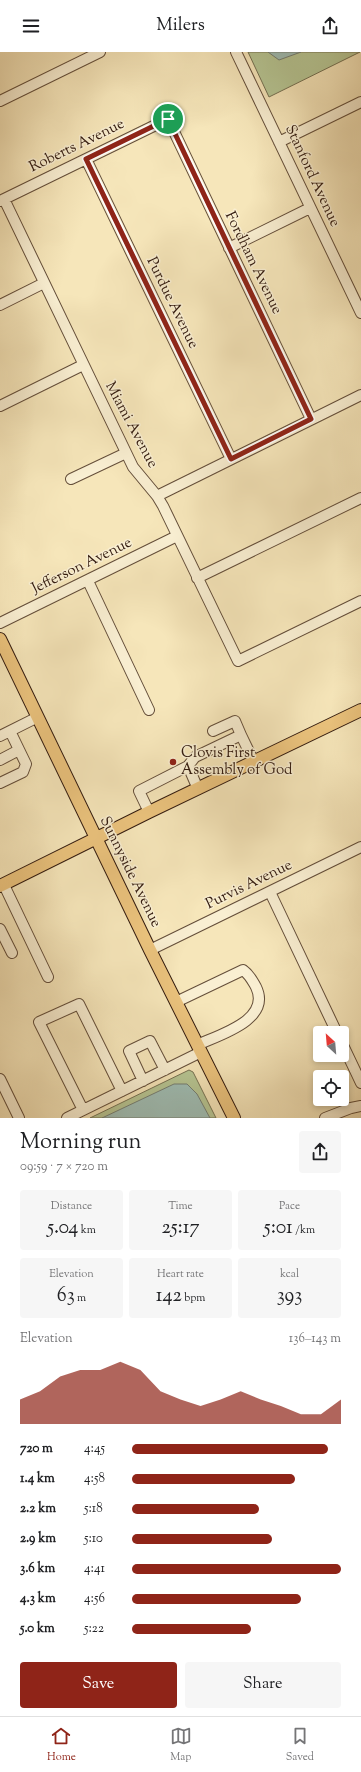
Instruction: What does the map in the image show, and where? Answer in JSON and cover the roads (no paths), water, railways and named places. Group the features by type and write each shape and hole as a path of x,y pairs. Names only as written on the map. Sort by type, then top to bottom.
{"main road":[{"name":"Sunnyside Avenue","path":"0,639 150,950 234,1118"},
{"path":"2,886 149,812 361,710"}],"street":[{"path":"0,101 100,52"},
{"name":"Stanford Avenue","path":"236,52 361,313"},
{"path":"279,142 361,102"},
{"name":"Roberts Avenue","path":"2,200 168,119"},
{"name":"Fordham Avenue","path":"168,119 311,419"},
{"name":"Purdue Avenue","path":"86,159 231,459"},
{"name":"Miami Avenue","path":"2,200 126,453 141,478 157,496 238,661 361,601"},
{"path":"229,248 310,208"},
{"path":"0,305 44,283"},
{"path":"0,406 83,365"},
{"path":"157,496 361,395"},
{"path":"71,479 126,453"},
{"path":"197,578 361,498"},
{"name":"Jefferson Avenue","path":"0,623 177,536"},
{"path":"88,581 149,710"},
{"path":"0,736 38,717"},
{"path":"213,731 235,721 254,762"},
{"path":"0,783 23,772 26,764 10,731"},
{"path":"149,812 139,791 188,766 195,757 241,735"},
{"path":"0,760 19,750"},
{"path":"188,766 198,789"},
{"name":"Purvis Avenue","path":"150,950 360,850"},
{"path":"2,886 48,977"},
{"path":"270,892 334,1026"},
{"path":"0,929 12,953"},
{"path":"67,1118 165,1070 244,1024 258,1008 260,994 250,975 243,970 176,1002"},
{"path":"83,1110 40,1022 79,1004 122,1091"},
{"path":"143,1080 129,1052 143,1044 150,1041 165,1070"},
{"path":"349,1058 361,1083"},
{"path":"0,1079 17,1117"},
{"path":"325,1118 351,1108 361,1106"}],"water":[{"path":"268,52 301,52 279,60"},
{"path":"174,1084 187,1084 197,1094 210,1118 102,1118"}],"place":[{"name":"Clovis First Assembly of God","path":"173,762"}]}
